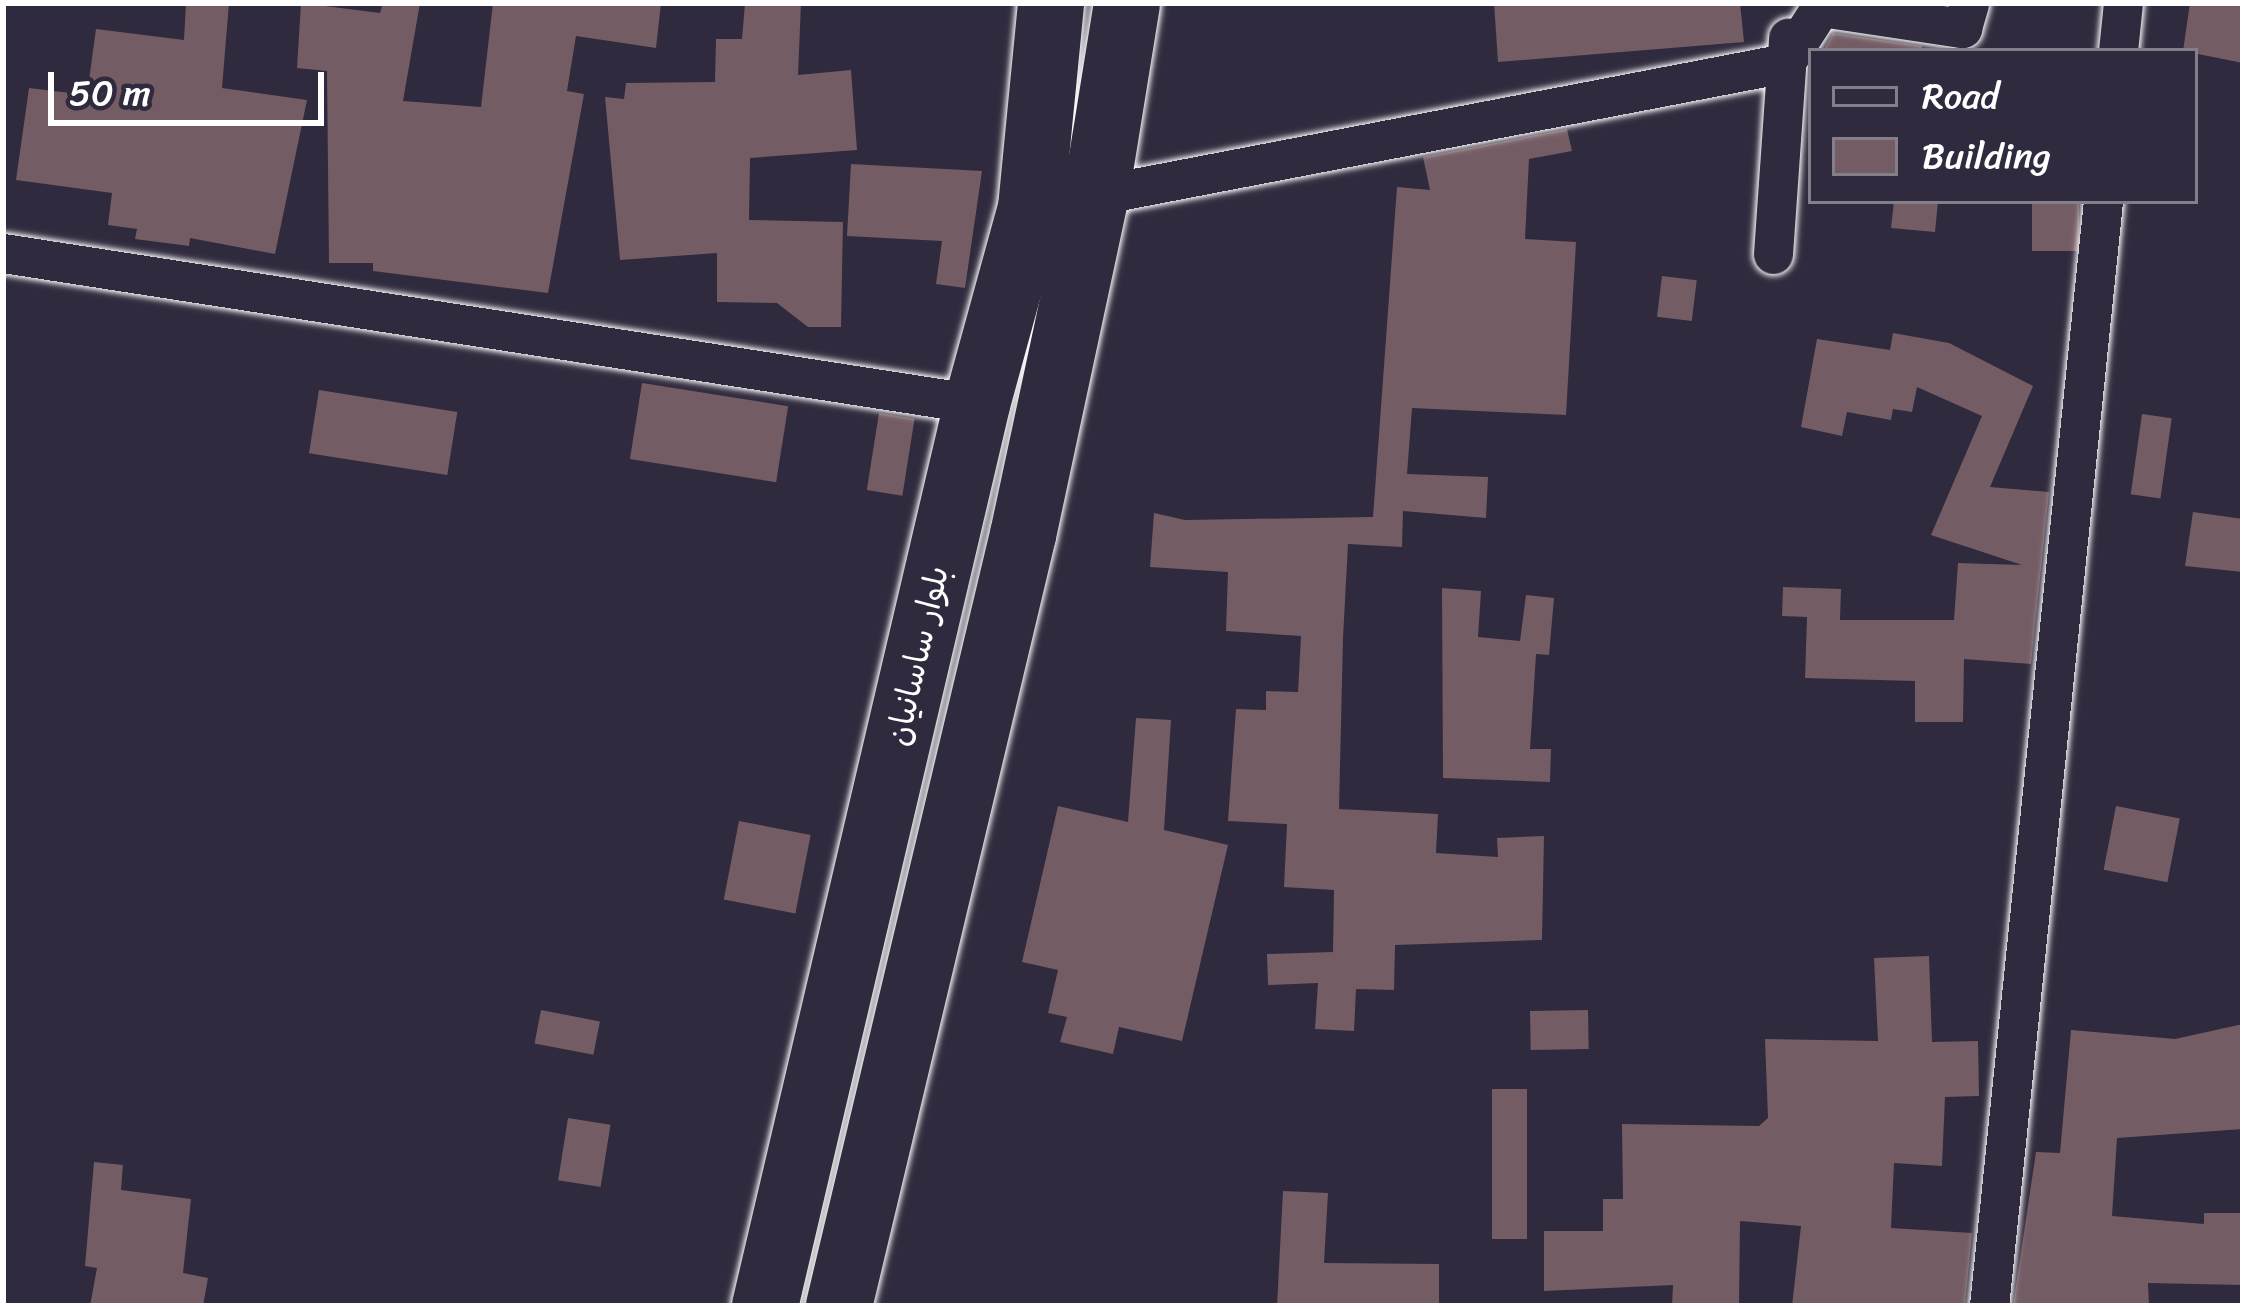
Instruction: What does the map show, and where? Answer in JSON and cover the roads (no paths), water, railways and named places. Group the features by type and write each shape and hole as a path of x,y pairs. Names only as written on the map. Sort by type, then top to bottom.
{"highway":[{"name":"بلوار ساسانیان","path":"765,1306 977,404 1030,208 1051,3"},
{"path":"839,1306 1096,195 1127,3"}],"street":[{"path":"1773,254 1792,3"},
{"path":"1030,208 1785,63 1821,7 1962,28 1969,3"},
{"path":"2118,48 2123,3"},
{"path":"1989,1306 2103,204"},
{"path":"3,254 977,404"}]}
